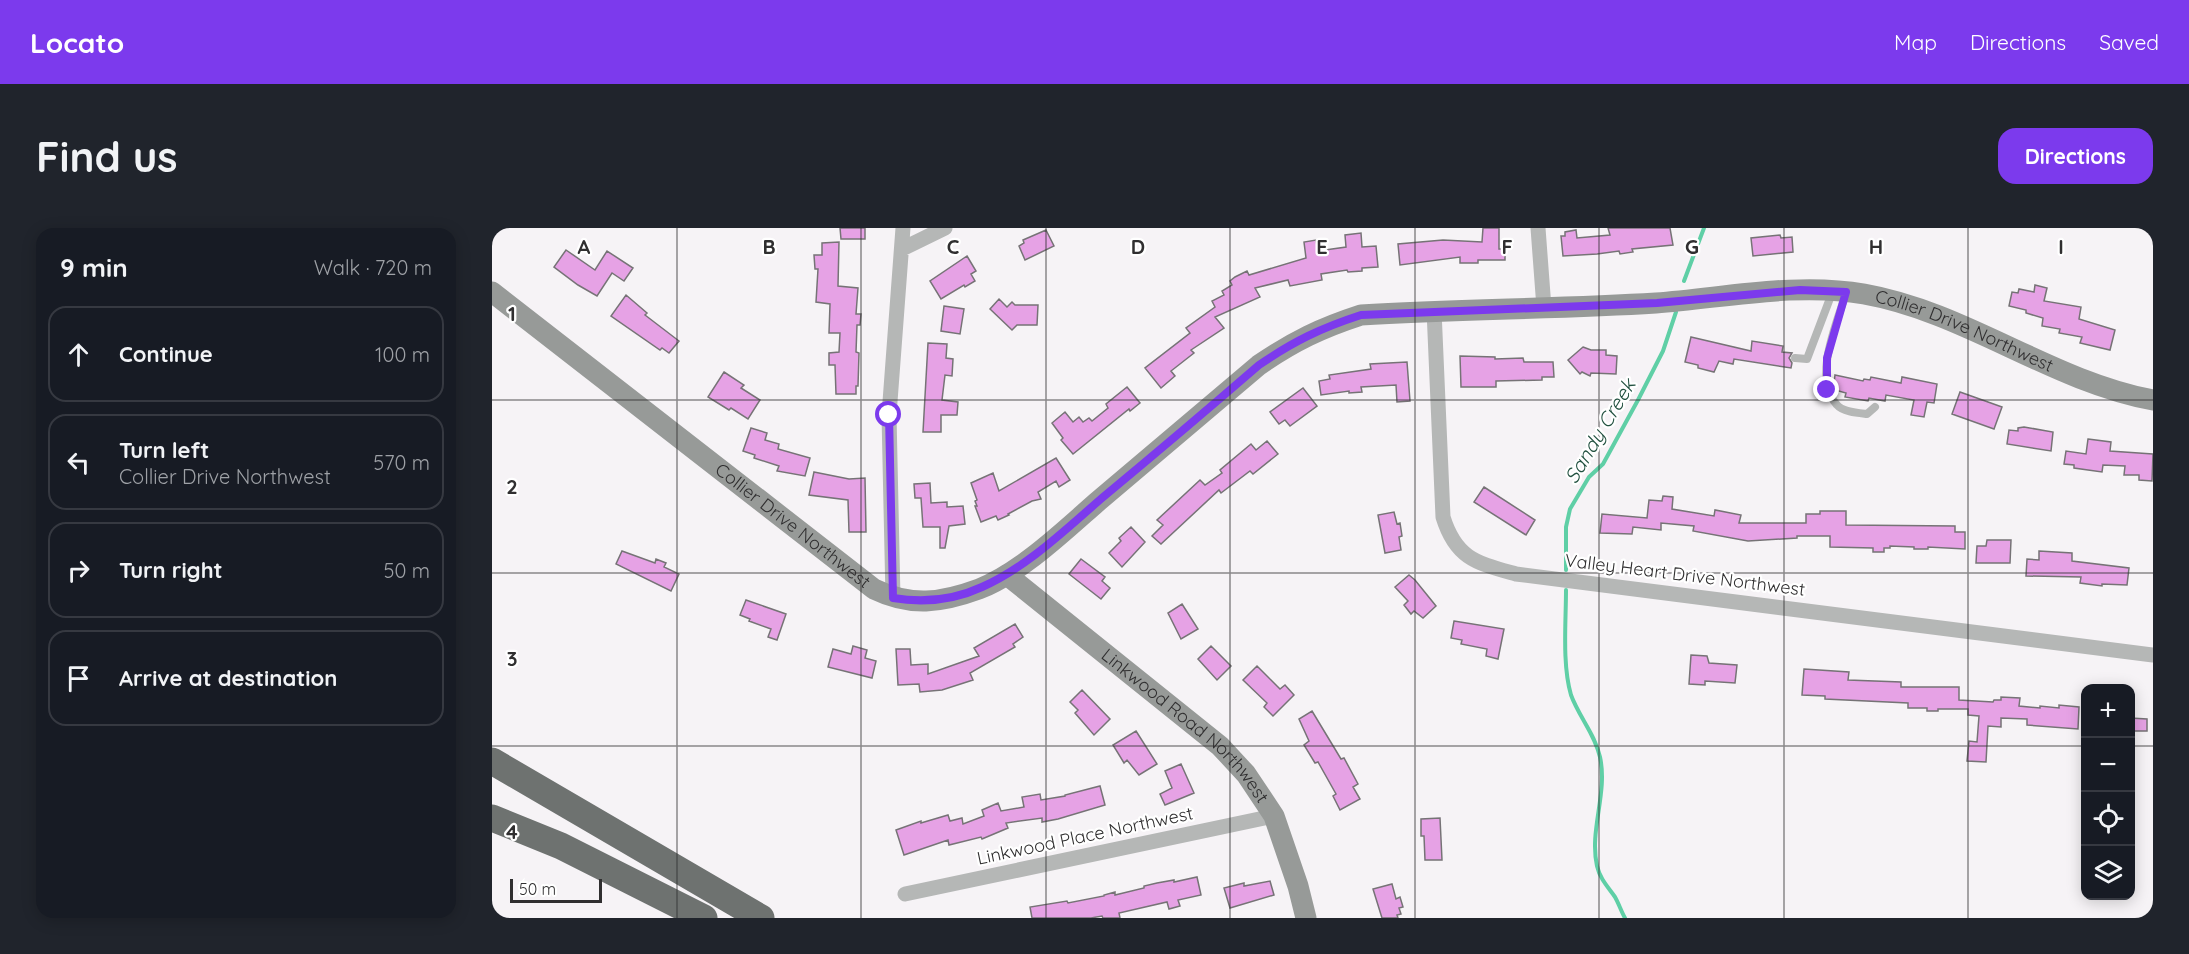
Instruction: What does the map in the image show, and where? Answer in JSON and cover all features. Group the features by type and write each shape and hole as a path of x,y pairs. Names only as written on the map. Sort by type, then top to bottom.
{"highway":[{"path":"492,761 761,918"},
{"path":"492,818 561,846 704,918"}],"main road":[{"name":"Collier Drive Northwest","path":"492,292 874,589 893,598 914,602 936,601 979,589 1007,575 1067,528 1259,365 1286,346 1322,328 1361,315 1434,310 1657,303 1800,290 1840,291 1895,300 1928,311 2042,363 2133,396 2153,400"},
{"name":"Linkwood Road Northwest","path":"1007,575 1220,746 1246,774 1274,816 1298,886 1306,918"}],"street":[{"path":"893,598 889,415 903,228"},
{"path":"902,249 945,228"},
{"path":"1538,228 1544,308"},
{"name":"Valley Heart Drive Northwest","path":"1434,310 1443,517 1448,533 1457,547 1465,555 1480,563 1527,575 2153,655"},
{"name":"Linkwood Place Northwest","path":"905,894 1274,816"}],"lane":[{"path":"1796,358 1807,359 1840,291"},
{"path":"1840,291 1827,358 1827,390 1838,406 1853,412 1867,414 1875,407"}],"building":[{"path":"840,228 865,228 865,239 841,239"},
{"path":"1483,228 1499,228 1499,249 1505,249 1505,260 1460,263 1460,257 1400,265 1398,244 1443,240 1482,242"},
{"path":"1608,228 1670,228 1673,245 1632,249 1633,252 1620,254 1619,251 1563,256 1561,236 1565,236 1565,232 1576,230 1577,238 1610,235"},
{"path":"1046,230 1054,246 1025,260 1019,246 1024,243 1023,240"},
{"path":"1361,233 1362,247 1376,246 1378,267 1362,268 1362,271 1348,272 1347,270 1321,274 1322,280 1290,286 1288,280 1255,288 1260,297 1215,317 1224,328 1191,350 1194,353 1171,371 1175,376 1161,388 1145,368 1190,333 1186,328 1215,307 1212,301 1224,295 1222,291 1232,285 1230,281 1235,277 1247,271 1249,275 1306,258 1304,242 1316,240 1318,251 1346,247 1345,235"},
{"path":"1780,235 1781,238 1792,237 1793,252 1753,256 1751,238"},
{"path":"839,242 838,286 858,288 856,314 861,314 860,325 857,325 856,352 859,353 856,394 836,394 835,365 829,365 829,353 839,352 840,333 829,333 830,304 816,302 818,269 815,269 814,255 822,255 822,243"},
{"path":"566,250 595,270 607,251 633,268 624,281 612,273 597,296 554,267"},
{"path":"967,256 976,271 971,274 975,281 941,299 930,281"},
{"path":"2035,285 2047,288 2044,301 2081,307 2079,319 2115,330 2110,350 2080,343 2082,337 2059,333 2060,329 2042,326 2043,318 2026,313 2026,310 2009,306 2012,292 2018,293 2019,289 2034,292"},
{"path":"626,295 647,313 645,315 679,341 669,353 662,348 660,350 611,316"},
{"path":"999,299 1007,307 1012,302 1015,305 1038,305 1037,325 1017,325 1012,330 990,309"},
{"path":"944,306 964,309 960,334 941,331"},
{"path":"1691,337 1751,351 1752,341 1783,346 1782,352 1792,353 1789,358 1792,363 1791,368 1734,359 1733,364 1719,361 1714,372 1698,368 1698,365 1685,362"},
{"path":"928,343 947,344 946,358 953,359 952,376 945,375 942,400 958,402 957,415 941,415 941,432 923,432"},
{"path":"1583,347 1591,350 1606,350 1606,355 1617,356 1616,374 1591,373 1590,376 1582,372 1580,374 1568,360"},
{"path":"1460,356 1495,357 1495,359 1523,358 1524,362 1553,362 1554,377 1542,377 1542,380 1496,381 1496,387 1461,387"},
{"path":"1407,362 1410,401 1397,402 1396,385 1361,387 1362,392 1349,393 1349,391 1321,395 1319,381 1330,379 1329,375 1371,369 1370,364"},
{"path":"724,372 744,385 741,388 760,400 748,419 708,397"},
{"path":"1835,375 1863,381 1864,379 1870,380 1871,377 1901,383 1902,377 1937,384 1934,403 1927,402 1924,417 1911,415 1914,400 1886,395 1885,401 1845,397 1846,393 1835,390"},
{"path":"1127,387 1140,403 1130,411 1129,409 1073,454 1061,440 1063,438 1052,423 1065,412 1073,422 1079,417 1083,422 1089,418 1092,421 1108,408 1106,404"},
{"path":"1303,388 1317,406 1290,426 1285,420 1279,424 1270,412"},
{"path":"1960,392 2002,407 1994,429 1952,414"},
{"path":"751,428 767,433 765,440 779,444 778,449 810,458 805,476 777,471 779,466 754,458 755,455 743,451"},
{"path":"2018,428 2053,432 2051,451 2007,444 2009,430 2018,431"},
{"path":"2088,439 2111,442 2110,451 2153,454 2152,481 2139,480 2139,475 2124,475 2125,466 2103,465 2102,472 2074,468 2074,465 2064,464 2066,451 2086,454"},
{"path":"1267,441 1278,454 1253,474 1250,471 1221,493 1219,490 1161,544 1152,536 1163,525 1157,520 1200,480 1205,485 1222,473 1220,470 1251,444 1256,450"},
{"path":"1056,458 1070,480 1059,487 1056,481 1038,492 1041,499 1032,501 1009,515 998,520 996,516 981,522 975,506 977,506 975,501 977,500 971,483 993,473 999,491"},
{"path":"814,472 849,479 865,478 866,532 849,532 848,500 809,495"},
{"path":"930,483 931,503 947,502 947,507 963,506 965,524 949,526 945,548 940,548 940,527 923,527 921,498 915,498 914,484"},
{"path":"1484,487 1535,520 1526,535 1474,502"},
{"path":"1663,496 1673,497 1672,509 1714,516 1715,510 1741,515 1739,523 1806,523 1806,514 1820,514 1820,511 1846,511 1846,525 1955,526 1955,532 1965,532 1965,549 1928,547 1928,549 1914,549 1914,547 1890,546 1890,548 1884,548 1884,552 1873,552 1873,548 1830,547 1830,536 1797,536 1797,538 1748,541 1693,531 1694,526 1661,523 1661,530 1633,527 1632,534 1600,533 1602,514 1647,518 1649,500 1662,501"},
{"path":"1394,512 1397,524 1400,523 1401,550 1385,553 1378,515"},
{"path":"1131,527 1145,542 1122,567 1109,553 1121,541 1119,538"},
{"path":"1987,540 2011,540 2010,563 1976,563 1977,546 1986,546"},
{"path":"622,551 655,563 656,559 666,563 664,567 679,574 671,591 616,564"},
{"path":"2039,551 2072,553 2072,561 2129,568 2127,585 2102,584 2102,586 2080,583 2081,577 2026,576 2027,559 2039,560"},
{"path":"1081,559 1105,577 1102,581 1110,588 1101,599 1069,574"},
{"path":"1409,575 1436,606 1423,618 1414,611 1411,614 1404,605 1408,601 1395,587"},
{"path":"746,600 786,614 777,640 768,637 771,629 740,615"},
{"path":"1182,604 1198,629 1181,639 1168,613"},
{"path":"1454,621 1504,629 1498,659 1486,656 1487,649 1461,644 1462,640 1451,638"},
{"path":"1015,624 1023,637 1013,644 1015,647 970,673 973,680 942,690 920,692 919,684 898,685 896,649 910,649 911,665 928,664 928,674 979,656 974,648"},
{"path":"853,646 867,650 865,658 876,661 872,678 828,667 833,649 851,654"},
{"path":"1211,646 1231,666 1217,680 1198,659"},
{"path":"1691,655 1707,656 1709,663 1737,665 1735,683 1705,681 1705,685 1689,684"},
{"path":"1257,666 1280,689 1285,685 1294,695 1273,716 1264,707 1267,703 1243,680"},
{"path":"1804,669 1849,672 1848,680 1901,682 1901,687 1959,687 1959,700 1993,702 2001,700 2001,697 2020,698 2019,706 2079,707 2078,729 2027,725 2027,719 2001,718 2001,727 1988,726 1986,762 1967,761 1969,741 1977,742 1979,716 1968,715 1968,709 1927,711 1927,708 1908,708 1908,703 1825,699 1825,696 1802,695"},
{"path":"1082,690 1110,719 1094,735 1075,713 1078,710 1070,702"},
{"path":"1312,711 1341,759 1344,758 1358,784 1353,787 1360,799 1340,810 1333,796 1336,794 1318,762 1315,763 1304,745 1309,741 1299,719"},
{"path":"2135,718 2147,719 2147,731 2135,731"},
{"path":"1136,731 1157,764 1139,775 1127,760 1124,763 1113,745"},
{"path":"1181,764 1194,793 1165,805 1160,794 1172,788 1165,771"},
{"path":"1100,786 1105,805 1042,822 1042,818 1006,823 1008,828 982,839 981,837 949,845 948,840 904,855 896,830 948,815 950,821 962,818 963,824 984,816 982,810 998,803 1001,811 1024,807 1022,797 1040,794 1041,800"},
{"path":"1440,818 1442,860 1425,860 1421,819"},
{"path":"1197,877 1201,895 1178,900 1180,906 1169,909 1167,902 1119,913 1120,918 1103,918 1102,916 1032,918 1030,907 1067,901 1068,903 1115,892 1115,895 1157,883"},
{"path":"1270,881 1274,895 1230,908 1224,888 1244,883 1244,886"},
{"path":"1392,884 1396,899 1400,897 1403,907 1399,908 1401,914 1397,915 1398,918 1382,918 1373,889"}],"waterway":[{"name":"Sandy Creek","path":"1684,281 1704,228"},
{"name":"Sandy Creek","path":"1566,570 1566,527 1570,509 1589,477 1603,464 1638,400 1663,351 1676,312"},
{"name":"Sandy Creek","path":"1566,590 1565,643 1568,683 1574,703 1598,749 1602,771 1595,839 1597,866 1625,918"}],"route":[{"path":"889,415 893,598 914,602 936,601 979,589 1007,575 1067,528 1259,365 1286,346 1322,328 1361,315 1434,310 1657,303 1800,290 1846,292 1827,358 1827,390"}]}
